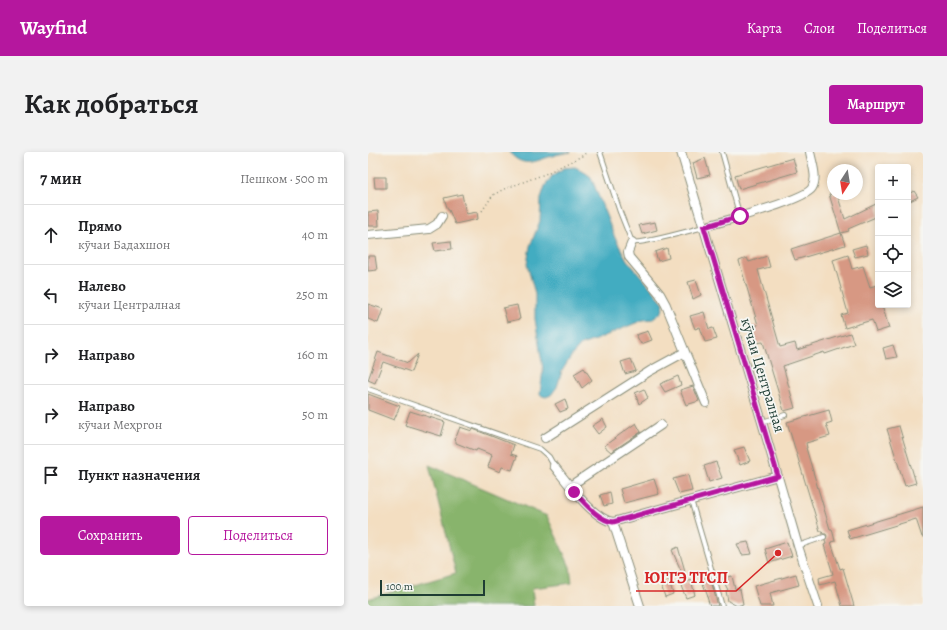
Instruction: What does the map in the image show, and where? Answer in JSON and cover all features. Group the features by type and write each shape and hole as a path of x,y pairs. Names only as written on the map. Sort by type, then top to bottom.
{"street":[{"name":"кӯчаи Централная","path":"681,152 798,546 818,606"},
{"path":"704,227 785,202 810,192 813,187 814,175 810,152"},
{"path":"368,235 429,229 437,224 442,216"},
{"path":"632,242 628,248 629,257 660,294 666,305 706,403"},
{"path":"545,438 650,371 685,352"},
{"path":"570,486 661,425"},
{"path":"554,466 570,486 600,516 613,522 778,476"},
{"path":"613,522 640,606"}],"lane":[{"path":"600,152 620,212 632,242 635,243 704,227"},
{"path":"722,152 740,216"},
{"path":"368,389 540,449 549,457 554,466"},
{"path":"762,422 785,415"},
{"path":"691,500 722,606"},
{"path":"798,546 824,537"}],"path":[{"path":"482,211 493,195 504,189 545,174 584,155 586,152"}],"green space":[{"path":"429,465 547,516 570,567 572,583 532,588 534,606 368,606 368,599 456,573"}],"water":[{"path":"509,152 571,152 535,161 524,162 514,157"},
{"path":"575,167 591,177 615,238 627,260 664,303 662,312 653,319 643,320 581,345 572,355 562,371 557,387 551,395 546,397 540,394 543,369 535,319 535,294 527,264 530,246 540,221 541,198 545,186 552,176 564,168"}],"building":[{"path":"705,158 710,175 697,178 693,163"},
{"path":"793,158 797,172 739,189 735,175"},
{"path":"374,177 386,177 386,188 375,188"},
{"path":"914,191 918,197 911,200 911,192"},
{"path":"462,194 466,214 477,212 478,219 455,224 444,198"},
{"path":"831,200 839,200 845,219 875,204 875,217 848,229 849,231 841,233"},
{"path":"378,211 379,226 368,226 368,212"},
{"path":"655,222 657,230 642,234 639,225"},
{"path":"841,233 845,245 795,260 791,249"},
{"path":"451,241 452,249 435,251 433,243"},
{"path":"866,245 868,254 855,257 852,249"},
{"path":"667,248 669,258 658,261 655,252"},
{"path":"848,255 852,269 863,266 870,287 875,286 875,308 883,308 889,328 876,332 872,320 845,328 841,315 848,313 833,260"},
{"path":"368,256 375,256 377,270 368,271"},
{"path":"767,256 770,267 758,270 780,347 795,343 797,350 850,333 854,344 825,354 824,352 783,366 795,408 784,411 763,342 756,343 751,327 758,325 739,261 747,258 749,262"},
{"path":"696,280 701,295 693,299 688,282"},
{"path":"368,304 383,309 378,323 368,319"},
{"path":"517,305 520,319 507,322 503,308"},
{"path":"704,312 709,329 713,328 717,339 705,342 700,327 695,329 690,316"},
{"path":"648,331 652,340 641,344 636,335"},
{"path":"893,345 897,357 886,359 883,348"},
{"path":"378,352 408,363 418,354 411,372 383,362 375,383 368,380"},
{"path":"631,359 636,371 625,374 621,362"},
{"path":"584,368 592,380 582,388 574,374"},
{"path":"678,376 681,385 665,392 660,384"},
{"path":"693,386 699,401 686,405 680,390"},
{"path":"644,389 648,398 639,404 635,393"},
{"path":"368,394 400,406 394,420 368,410"},
{"path":"565,399 568,409 560,412 555,404"},
{"path":"829,410 832,422 826,424 830,436 806,443 806,448 830,529 832,529 835,541 831,542 840,569 843,568 854,606 842,606 835,581 820,585 819,578 833,574 824,545 826,544 825,540 827,536 820,531 787,422"},
{"path":"410,411 445,422 441,436 405,425"},
{"path":"603,419 607,427 598,434 592,426"},
{"path":"636,423 641,432 611,452 604,446"},
{"path":"899,426 916,483 905,486 887,429"},
{"path":"460,427 472,431 473,429 514,445 511,454 517,456 512,470 502,467 500,472 488,467 492,455 477,449 476,451 456,443 455,440"},
{"path":"744,447 750,461 740,465 734,450"},
{"path":"716,462 722,478 709,482 704,466"},
{"path":"688,475 692,491 679,494 673,479"},
{"path":"654,479 659,494 624,503 620,489"},
{"path":"610,492 612,504 604,506 600,495"},
{"path":"923,507 923,537 916,519 850,539 847,530"},
{"path":"748,542 752,554 742,555 737,544"},
{"path":"787,542 792,556 769,563 765,549"},
{"path":"678,547 685,571 682,573 672,550"},
{"path":"796,574 799,585 770,593 773,606 760,606 754,586"},
{"path":"704,576 710,577 718,606 710,606 702,581"},
{"path":"732,576 735,589 740,589 743,604 737,606 728,601 726,591 728,590 722,578"},
{"path":"669,580 673,594 665,597 661,585"},
{"path":"691,580 695,595 686,598 681,586"}],"place":[{"name":"ЮГГЭ ТГСП","path":"778,553"}],"route":[{"path":"574,492 604,520 613,522 778,476 704,227 740,216"}]}
